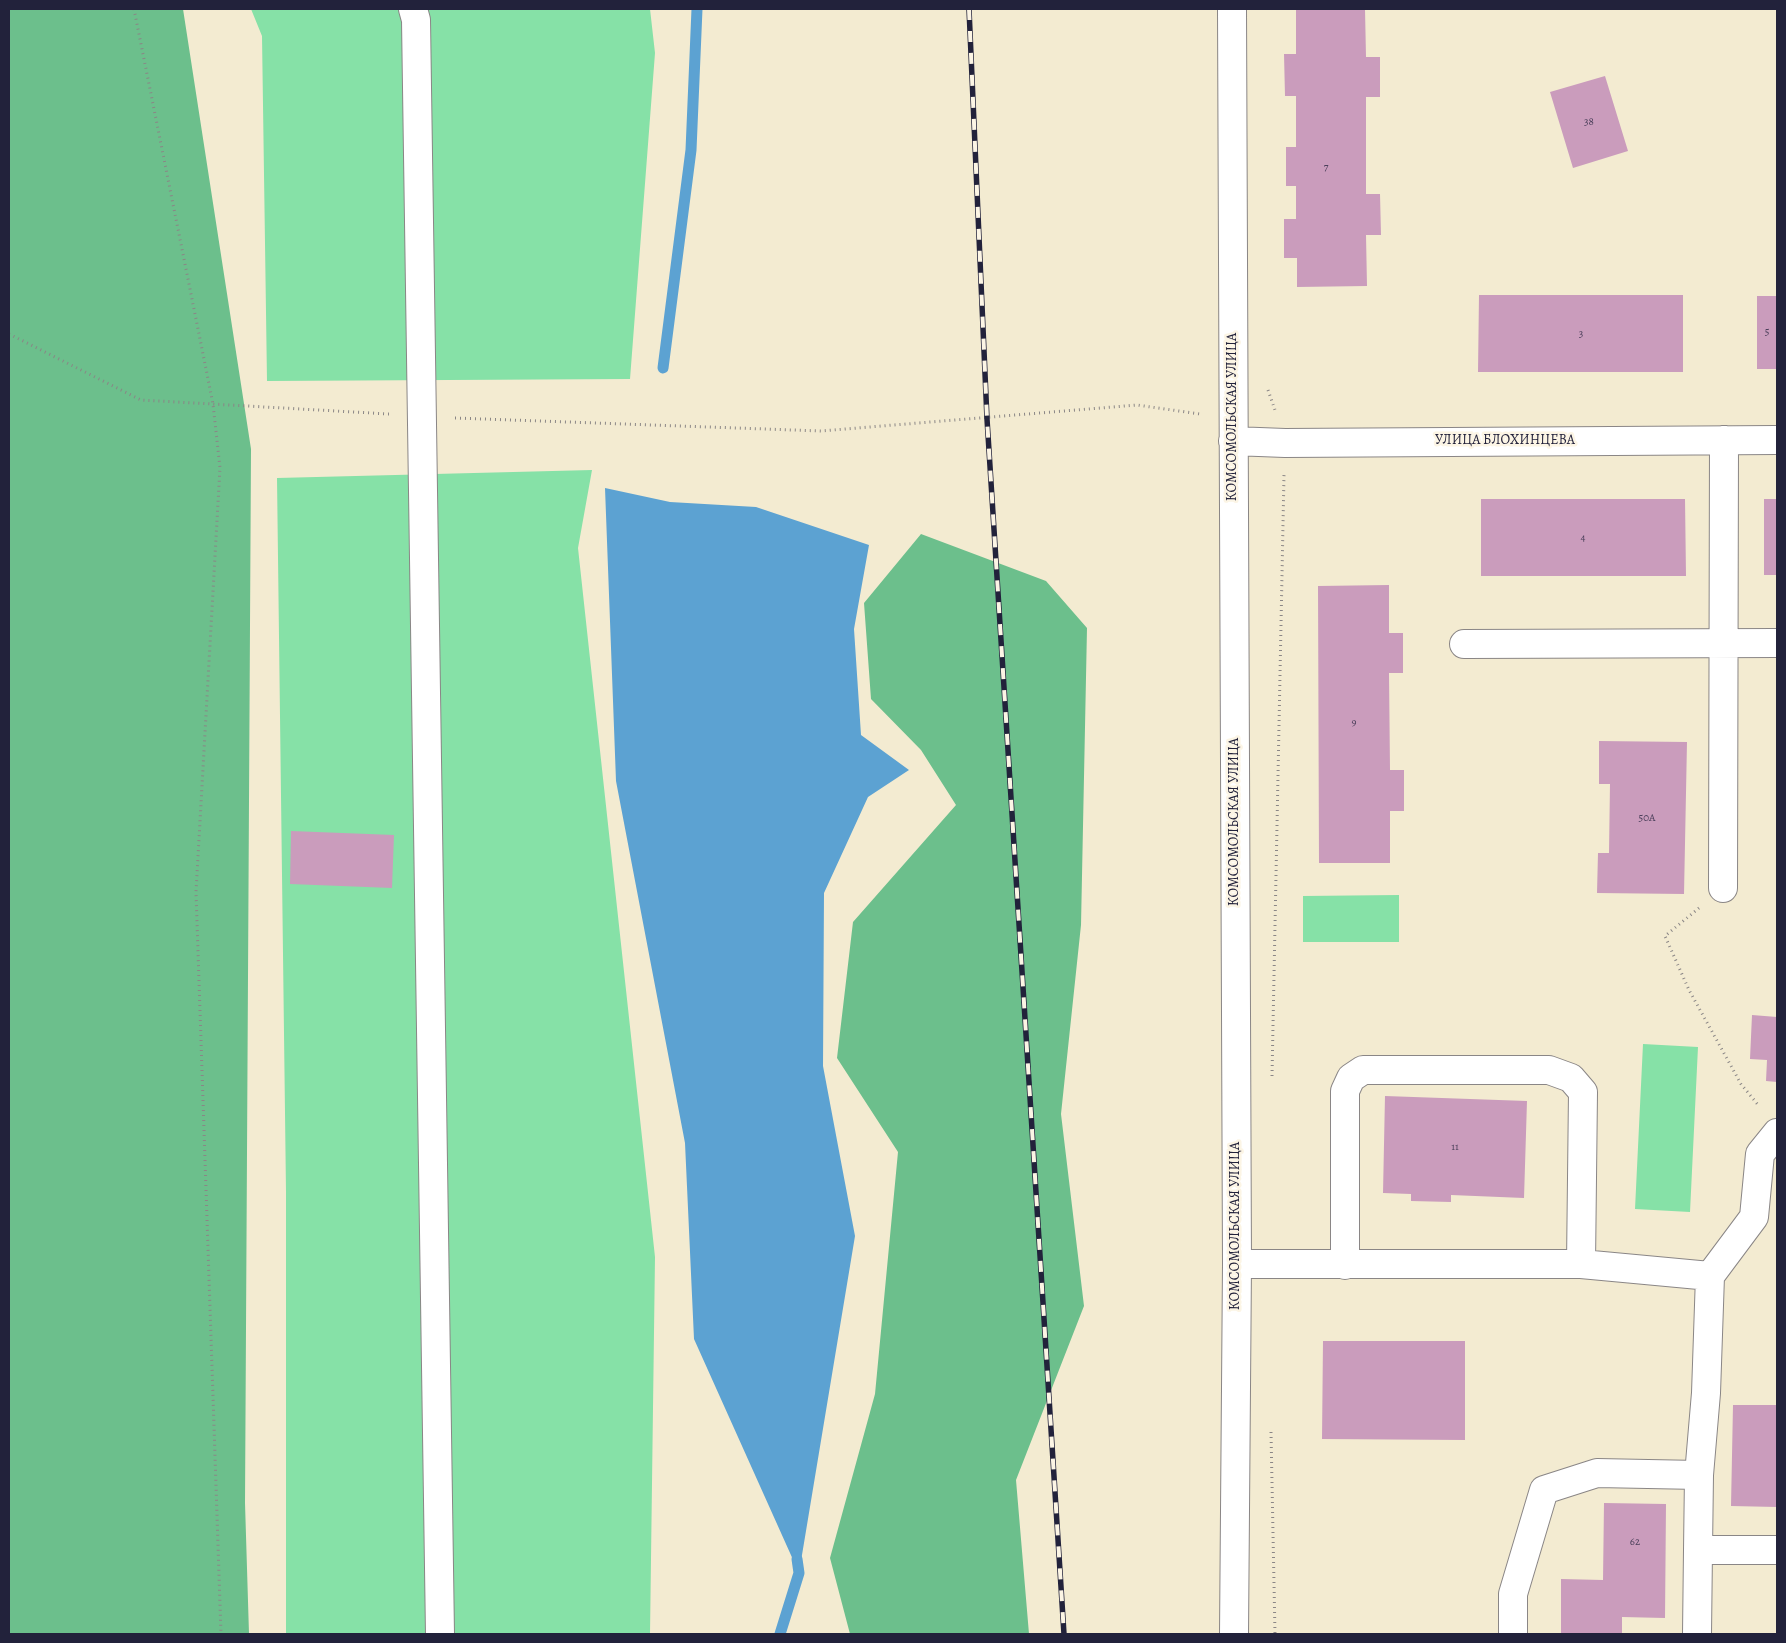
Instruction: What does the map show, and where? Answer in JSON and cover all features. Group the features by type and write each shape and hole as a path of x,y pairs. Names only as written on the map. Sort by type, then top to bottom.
{"street":[{"path":"413,9 416,20 440,1634"},
{"name":"КОМСОМОЛЬСКАЯ УЛИЦА","path":"1232,9 1237,1264 1234,1634"},
{"name":"УЛИЦА БЛОХИНЦЕВА","path":"1233,429 1285,443 1777,440"},
{"path":"1723,888 1724,440"},
{"path":"1464,644 1777,643"},
{"path":"1345,1265 1346,1091 1351,1078 1363,1070 1549,1070 1571,1078 1583,1092 1582,1264"},
{"path":"1696,1634 1700,1474 1706,1393 1710,1276 1754,1217 1760,1154 1771,1123"},
{"path":"1237,1264 1582,1264 1710,1276"},
{"path":"1512,1634 1513,1594 1544,1490 1597,1473 1700,1474"},
{"path":"1698,1550 1777,1550"}],"path":[{"path":"134,9 214,404 220,468 196,892 221,1634"},
{"path":"9,334 141,400 422,416 821,432 1137,405 1233,429"},
{"path":"1266,382 1285,443 1272,1078"},
{"path":"1723,888 1665,936 1689,990 1741,1084 1771,1123"},
{"path":"1271,1423 1275,1634"}],"green space":[{"path":"9,9 183,9 251,449 245,1503 249,1634 9,1634"},
{"path":"251,9 650,9 655,53 630,379 267,381 262,36"},
{"path":"592,470 578,548 655,1257 650,1634 286,1634 286,1192 277,478"},
{"path":"921,534 1046,581 1087,628 1081,925 1061,1114 1084,1306 1016,1480 1029,1634 850,1634 830,1558 875,1394 898,1152 837,1058 853,922 956,805 921,750 871,699 864,603"},
{"path":"1399,895 1399,942 1303,942 1303,896"},
{"path":"1643,1044 1698,1047 1690,1212 1635,1209"}],"water":[{"path":"605,488 670,502 756,507 869,545 854,629 861,735 909,770 868,797 824,893 823,1066 855,1236 799,1573 694,1339 685,1143 616,781"}],"building":[{"path":"1296,9 1365,9 1366,57 1380,57 1380,97 1366,97 1366,194 1380,194 1381,235 1366,235 1367,286 1297,287 1297,258 1284,258 1284,219 1296,219 1296,186 1286,186 1286,147 1296,147 1296,96 1285,96 1284,54 1296,54"},
{"path":"1605,76 1628,151 1573,168 1550,92"},
{"path":"1479,295 1683,295 1683,372 1478,372"},
{"path":"1757,296 1777,296 1777,369 1757,369"},
{"path":"1481,499 1685,499 1686,576 1481,576"},
{"path":"1764,499 1777,499 1777,575 1764,575"},
{"path":"1389,585 1389,633 1403,633 1403,673 1389,673 1390,770 1404,770 1404,811 1390,811 1390,863 1319,863 1318,586"},
{"path":"1599,741 1687,742 1684,894 1597,893 1598,853 1609,853 1610,784 1599,784"},
{"path":"291,831 394,835 392,888 290,884"},
{"path":"1752,1015 1777,1017 1777,1082 1766,1081 1767,1060 1750,1059"},
{"path":"1385,1096 1527,1101 1524,1198 1451,1195 1451,1202 1411,1201 1411,1194 1383,1193"},
{"path":"1323,1341 1465,1341 1465,1440 1322,1439"},
{"path":"1733,1405 1777,1405 1777,1507 1731,1506"},
{"path":"1604,1503 1666,1504 1665,1618 1622,1617 1622,1634 1561,1634 1561,1579 1603,1580"}],"waterway":[{"path":"663,368 691,150 697,9"},
{"path":"780,1634 799,1573 797,1559"}],"railway":[{"path":"969,9 987,419 1064,1634"}]}
